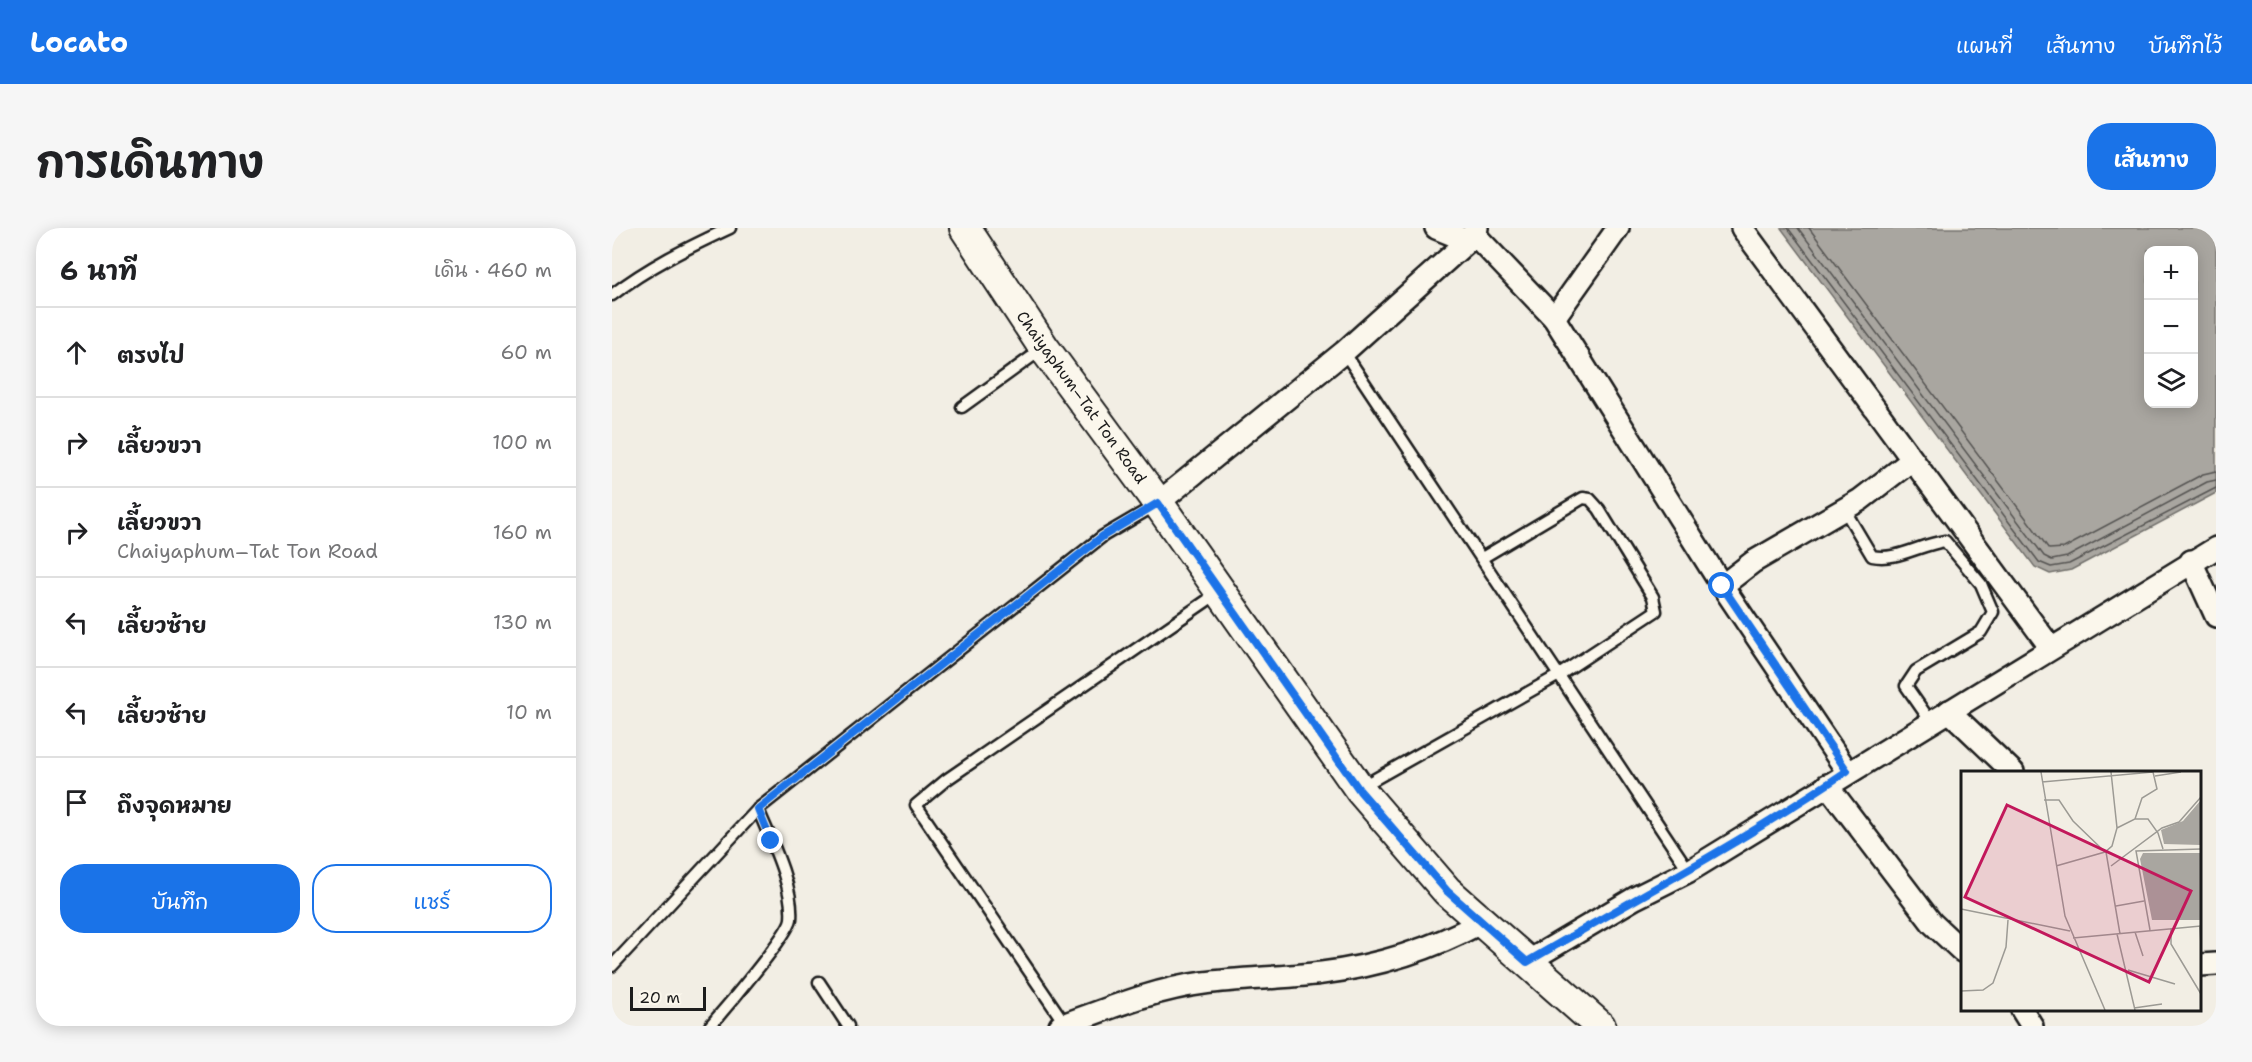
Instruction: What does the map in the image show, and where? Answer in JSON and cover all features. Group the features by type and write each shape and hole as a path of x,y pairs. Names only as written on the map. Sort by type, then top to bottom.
{"main road":[{"name":"Chaiyaphum–Tat Ton Road","path":"964,228 1044,348 1158,503 1359,788 1440,883 1599,1026"}],"street":[{"path":"1436,228 1473,234 1554,318 1722,586 1847,771"},
{"path":"1554,318 1618,228"},
{"path":"1743,228 2052,648"},
{"path":"1158,503 1344,352 1473,234"},
{"path":"1722,586 1753,562 1844,509 1912,460"},
{"path":"1527,962 1635,898 1689,871 1847,771 1940,717 2191,561 2216,548"},
{"path":"2191,561 2216,616"},
{"path":"1940,717 2012,771"},
{"path":"1827,785 1932,923 1961,950"},
{"path":"1063,1025 1171,989 1204,983 1324,973 1410,954 1446,942 1482,922"},
{"path":"2201,965 2216,964"},
{"path":"2023,1011 2032,1026"}],"lane":[{"path":"612,295 632,279 692,245 730,228"},
{"path":"962,407 1044,348"},
{"path":"1344,352 1689,871"},
{"path":"1359,788 1559,675 1656,611 1653,597 1599,509 1590,499 1583,498 1482,558"},
{"path":"612,966 758,809 1103,536 1158,503"},
{"path":"1844,509 1872,556 1888,560 1925,544 1945,541 1981,584 1993,612 1981,632 1916,671 1906,686 1940,717"},
{"path":"1063,1025 916,805 946,780 1221,591"},
{"path":"710,1026 761,964 791,921 790,898 758,809"},
{"path":"819,982 848,1026"}],"water":[{"path":"1781,228 2216,228 2216,493 2071,570 2050,574 2035,567"}],"route":[{"path":"771,841 758,809 1103,536 1158,503 1360,791 1447,891 1527,962 1635,898 1689,871 1803,801 1847,771 1722,586"}]}
